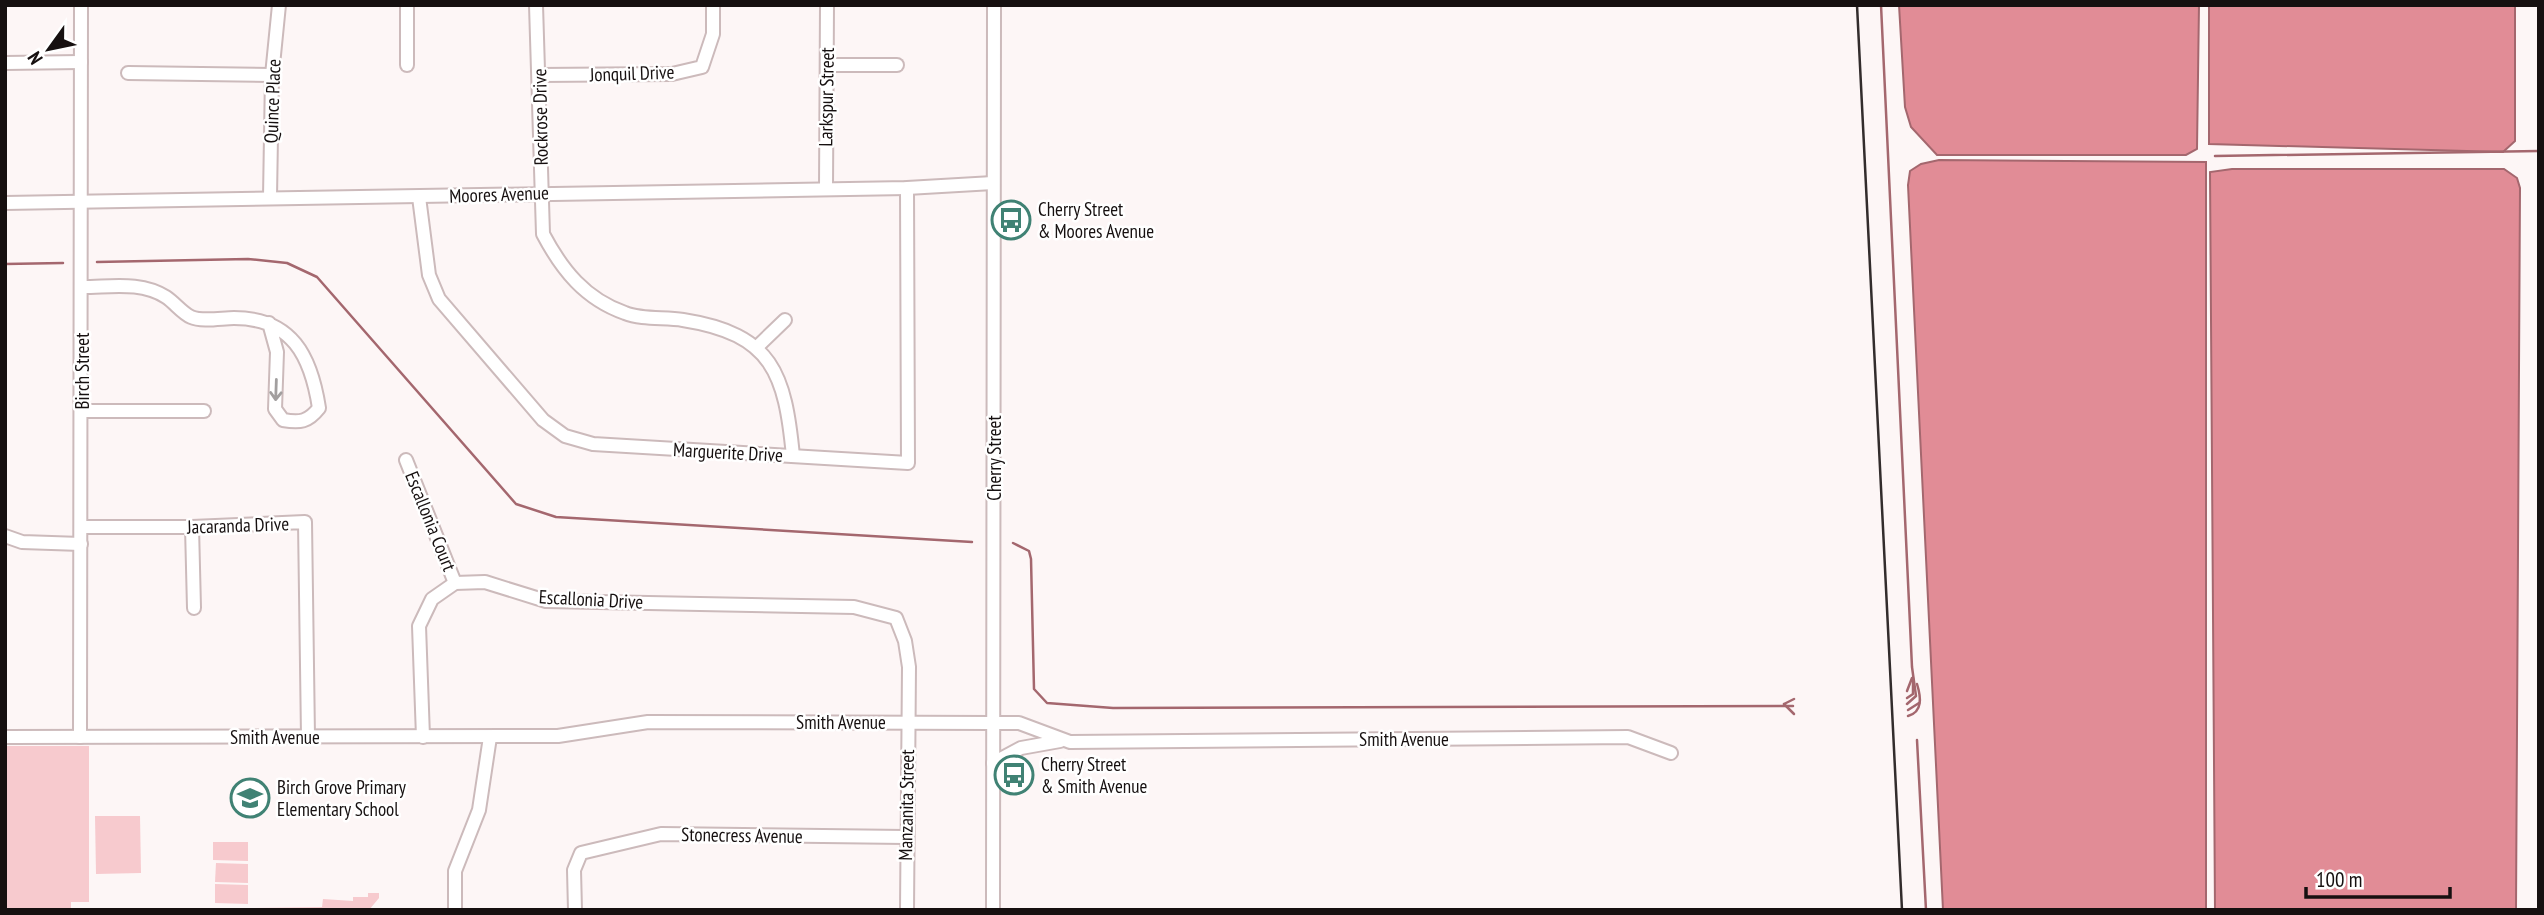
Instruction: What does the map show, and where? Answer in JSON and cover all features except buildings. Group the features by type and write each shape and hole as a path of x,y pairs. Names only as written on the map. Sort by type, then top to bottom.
{"street":[{"name":"Birch Street","path":"80,737 83,288 80,203 81,5"},
{"name":"Quince Place","path":"270,197 272,75 279,5"},
{"path":"407,5 407,65"},
{"name":"Rockrose Drive","path":"536,5 543,234 561,267 592,297 626,314 682,320 721,328 757,348 779,377 788,404 793,456"},
{"name":"Jonquil Drive","path":"539,75 671,74 702,66 713,34 713,5"},
{"name":"Larkspur Street","path":"825,188 827,5"},
{"name":"Cherry Street","path":"993,910 994,5"},
{"path":"5,63 81,62"},
{"path":"827,65 897,65"},
{"path":"128,74 272,75"},
{"name":"Moores Avenue","path":"5,203 907,188 993,183"},
{"name":"Marguerite Drive","path":"419,197 429,275 439,299 543,419 565,436 593,444 908,463 907,188"},
{"path":"83,288 141,286 167,297 193,318 248,318 269,323 299,345 314,374 319,408 311,418 298,422 283,420 275,408 277,352 269,323"},
{"path":"757,348 785,320"},
{"path":"82,411 204,411"},
{"name":"Escallonia Court","path":"406,460 456,583"},
{"name":"Jacaranda Drive","path":"81,527 192,527 305,522 308,737"},
{"path":"192,527 194,608"},
{"path":"5,536 22,542 81,544"},
{"name":"Escallonia Drive","path":"456,583 485,582 546,601 854,607 896,618"},
{"path":"423,737 419,626 432,599 456,583"},
{"name":"Manzanita Street","path":"896,618 905,641 909,667 905,837 907,910"},
{"name":"Smith Avenue","path":"5,737 490,737 558,736 648,722 1019,723 1060,741 1629,737 1671,753"},
{"path":"456,910 455,871 479,810 490,737"},
{"path":"993,763 1021,748 1060,741"},
{"name":"Stonecress Avenue","path":"575,910 574,870 581,853 661,834 905,837"}],"shaded area":[{"path":"1899,5 2199,5 2197,149 2186,155 1937,155 1911,127 1905,107"},
{"path":"2209,5 2515,5 2515,141 2503,152 2209,144"},
{"path":"1939,160 2206,162 2206,910 1943,910 1908,185 1910,171 1921,164"},
{"path":"2232,169 2504,169 2517,178 2520,188 2516,910 2215,910 2210,172"},
{"path":"5,746 89,746 89,902 71,902 71,910 5,910"},
{"path":"95,816 140,816 141,873 96,874"},
{"path":"213,842 248,842 248,861 213,860"},
{"path":"216,863 248,864 248,883 215,882"},
{"path":"215,884 248,885 248,904 215,903"},
{"path":"368,893 379,893 379,898 369,910 108,910 322,907 323,899 353,901 353,897 368,897"}],"waterway":[{"path":"1881,5 1912,667 1916,696 1907,704"},
{"path":"2215,156 2539,151"},
{"path":"97,262 248,259 287,263 317,277 516,504 556,517 972,542"},
{"path":"5,264 63,263"},
{"path":"1013,543 1029,551 1031,559 1034,689 1047,703 1113,708 1793,706"},
{"path":"1907,691 1912,678"},
{"path":"1907,698 1913,694 1913,678"},
{"path":"1908,716 1918,708 1920,699 1917,684"},
{"path":"1784,704 1794,699"},
{"path":"1908,710 1919,703"},
{"path":"1784,704 1794,714"},
{"path":"1917,740 1926,910"}],"railway":[{"path":"1857,5 1902,910"}],"place":[{"name":"Cherry Street & Moores Avenue","path":"1011,220"},
{"name":"Cherry Street & Smith Avenue","path":"1014,775"},
{"name":"Birch Grove Primary Elementary School","path":"250,798"}]}
